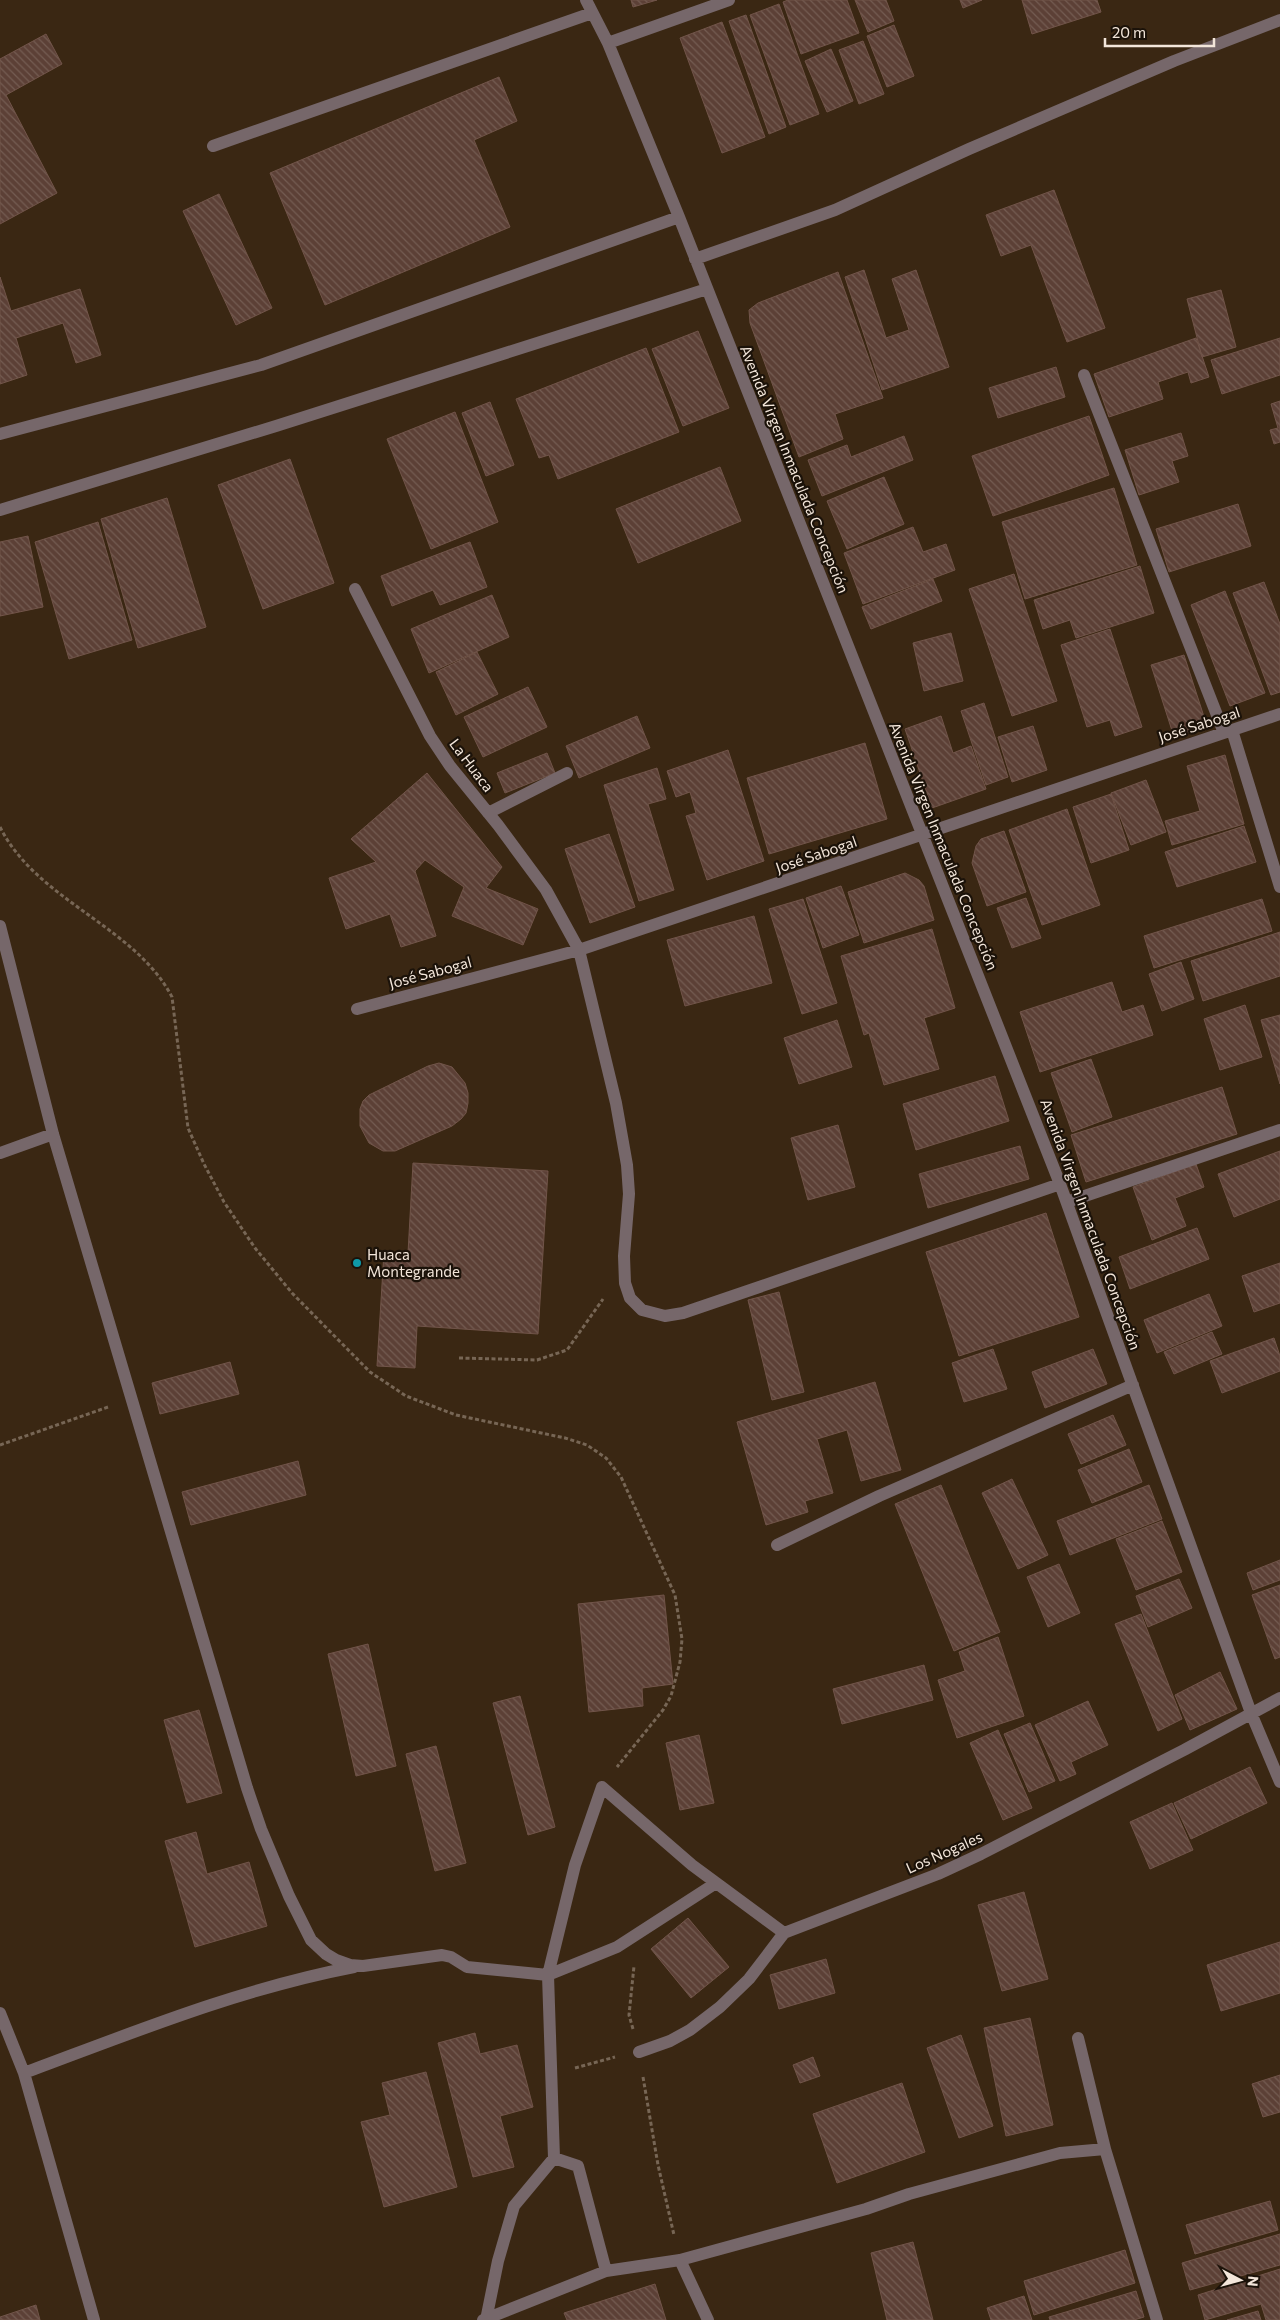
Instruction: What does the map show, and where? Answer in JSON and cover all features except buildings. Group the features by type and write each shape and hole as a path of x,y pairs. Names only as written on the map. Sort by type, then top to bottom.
{"street":[{"name":"Avenida Virgen Inmaculada Concepción","path":"586,0 608,44 696,259 1060,1184 1251,1713 1280,1782"},
{"path":"608,44 729,0"},
{"path":"212,146 592,13"},
{"path":"696,259 835,210 1138,77 1280,20"},
{"path":"0,434 260,365 679,217"},
{"path":"0,510 276,426 707,289"},
{"path":"1084,375 1228,732 1280,887"},
{"name":"La Huaca","path":"355,589 430,736 454,772 488,813 546,890 579,950 614,1094 627,1165 628,1194 624,1270 630,1298 642,1310 665,1316 683,1313 1060,1184"},
{"name":"José Sabogal","path":"357,1008 579,950 1280,714"},
{"path":"488,813 567,773"},
{"path":"0,926 53,1134 247,1788 273,1861 289,1896 316,1946 336,1960 350,1965 363,1966"},
{"path":"1067,1202 1280,1130"},
{"path":"0,1153 53,1134"},
{"path":"777,1545 879,1496 1133,1385"},
{"name":"Los Nogales","path":"784,1933 964,1862 1115,1786 1280,1698"},
{"path":"485,2320 498,2261 514,2206 554,2158 548,1975 575,1865 602,1786 656,1835 716,1883 784,1933 749,1979 720,2007 690,2030 670,2041 639,2052"},
{"path":"24,2073 183,2014 246,1993 312,1975 442,1955 452,1957 467,1967 548,1975 617,1947 716,1883"},
{"path":"0,2013 24,2073 94,2320"},
{"path":"1078,2038 1105,2149 1157,2320"},
{"path":"485,2320 606,2270 680,2260 1060,2153 1105,2149"},
{"path":"554,2158 578,2166 606,2270"},
{"path":"680,2260 708,2320"}],"path":[{"path":"0,828 33,872 143,958 162,978 172,997 188,1128 224,1202 255,1248 292,1293 370,1372 406,1396 456,1415 565,1438 587,1445 606,1458 621,1476 675,1595 682,1639 680,1662 671,1696 663,1710 602,1786"},
{"path":"458,1358 537,1360 567,1350 624,1270"},
{"path":"0,1445 132,1399"},
{"path":"632,1938 635,1950 629,2015 639,2052 658,2165 680,2260"},
{"path":"574,2068 639,2052"}],"place":[{"name":"Huaca Montegrande","path":"357,1263"}]}
